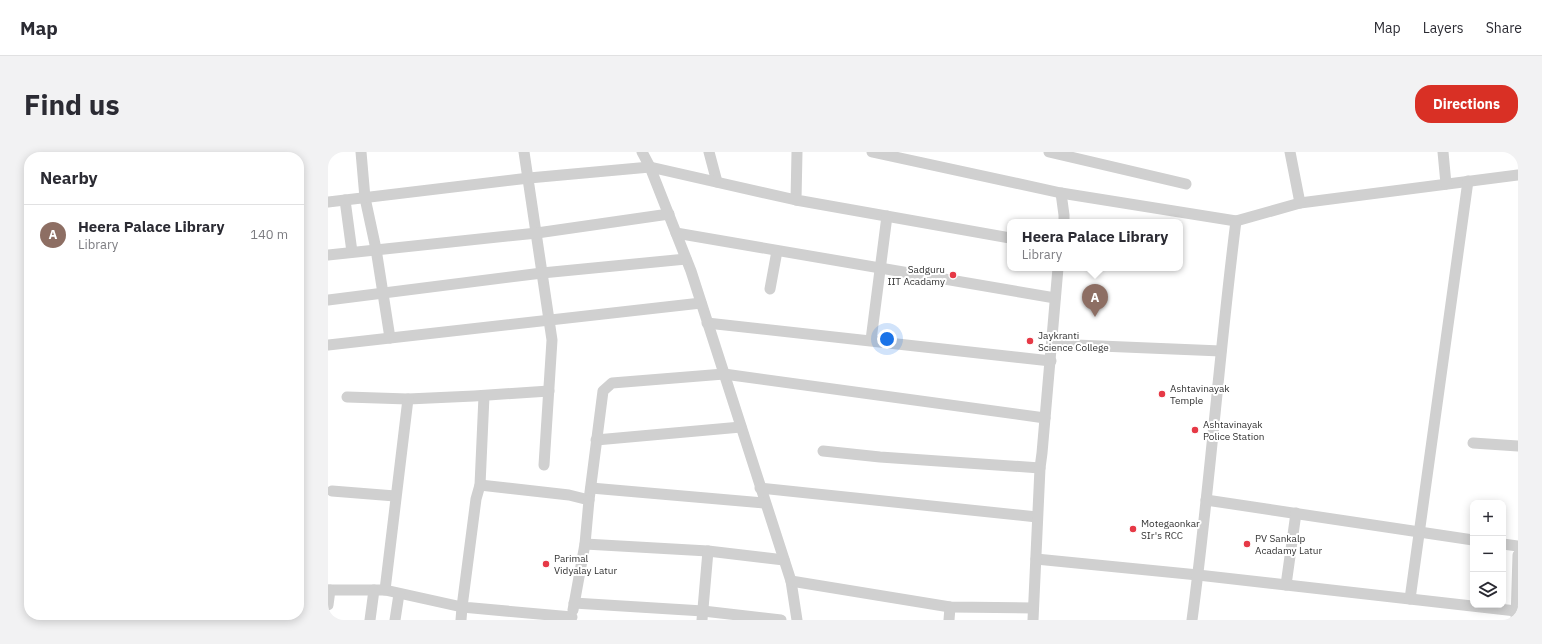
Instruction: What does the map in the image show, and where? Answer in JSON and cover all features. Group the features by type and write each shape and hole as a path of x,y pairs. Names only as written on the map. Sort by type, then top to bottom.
{"street":[{"path":"361,152 365,198 384,293 390,338"},
{"path":"524,152 552,340 544,465"},
{"path":"642,152 650,167 669,214 701,303 791,581 797,620"},
{"path":"709,152 717,182"},
{"path":"796,200 797,152"},
{"path":"872,152 1061,193 1236,221 1300,203 1518,176"},
{"path":"1049,152 1186,184"},
{"path":"1290,152 1300,203"},
{"path":"1442,152 1446,184"},
{"path":"328,202 529,178 650,167 796,200 1007,237"},
{"path":"1410,599 1468,181"},
{"path":"1061,193 1064,219"},
{"path":"345,200 352,252"},
{"path":"328,255 537,233 669,214"},
{"path":"871,340 887,216"},
{"path":"1192,620 1236,221"},
{"path":"676,233 1055,298"},
{"path":"770,289 777,251"},
{"path":"328,300 542,273 686,259"},
{"path":"1033,620 1040,468 1051,361 1058,271"},
{"path":"328,345 701,303"},
{"path":"707,323 1051,361"},
{"path":"1052,344 1221,351"},
{"path":"328,605 329,590 380,590 462,607 572,619 585,544 596,440 603,391 612,384 724,374 1045,418"},
{"path":"346,397 408,399 484,396 548,391"},
{"path":"461,620 476,499 480,485 484,396"},
{"path":"370,620 380,590 395,496 408,399"},
{"path":"596,440 740,427"},
{"path":"1473,443 1518,446"},
{"path":"823,451 900,459 1040,468"},
{"path":"480,485 569,495 589,500"},
{"path":"591,488 765,503"},
{"path":"760,488 1037,517"},
{"path":"332,491 395,496"},
{"path":"1206,500 1470,540"},
{"path":"1286,585 1296,513"},
{"path":"585,544 708,551 784,560"},
{"path":"1506,544 1518,546"},
{"path":"702,616 708,551"},
{"path":"1036,559 1198,575 1410,599 1516,615 1518,555"},
{"path":"791,581 950,607 1033,608"},
{"path":"395,620 400,594"},
{"path":"574,602 702,616 781,620"},
{"path":"949,620 950,607"}],"place":[{"name":"Sadguru IIT Acadamy","path":"953,275"},
{"name":"Heera Palace Library","path":"1095,317"},
{"name":"Jaykranti Science College","path":"1030,341"},
{"name":"Ashtavinayak Temple","path":"1162,394"},
{"name":"Ashtavinayak Police Station","path":"1195,430"},
{"name":"Motegaonkar SIr's RCC","path":"1133,529"},
{"name":"PV Sankalp Acadamy Latur","path":"1247,544"},
{"name":"Parimal Vidyalay Latur","path":"546,564"}]}
